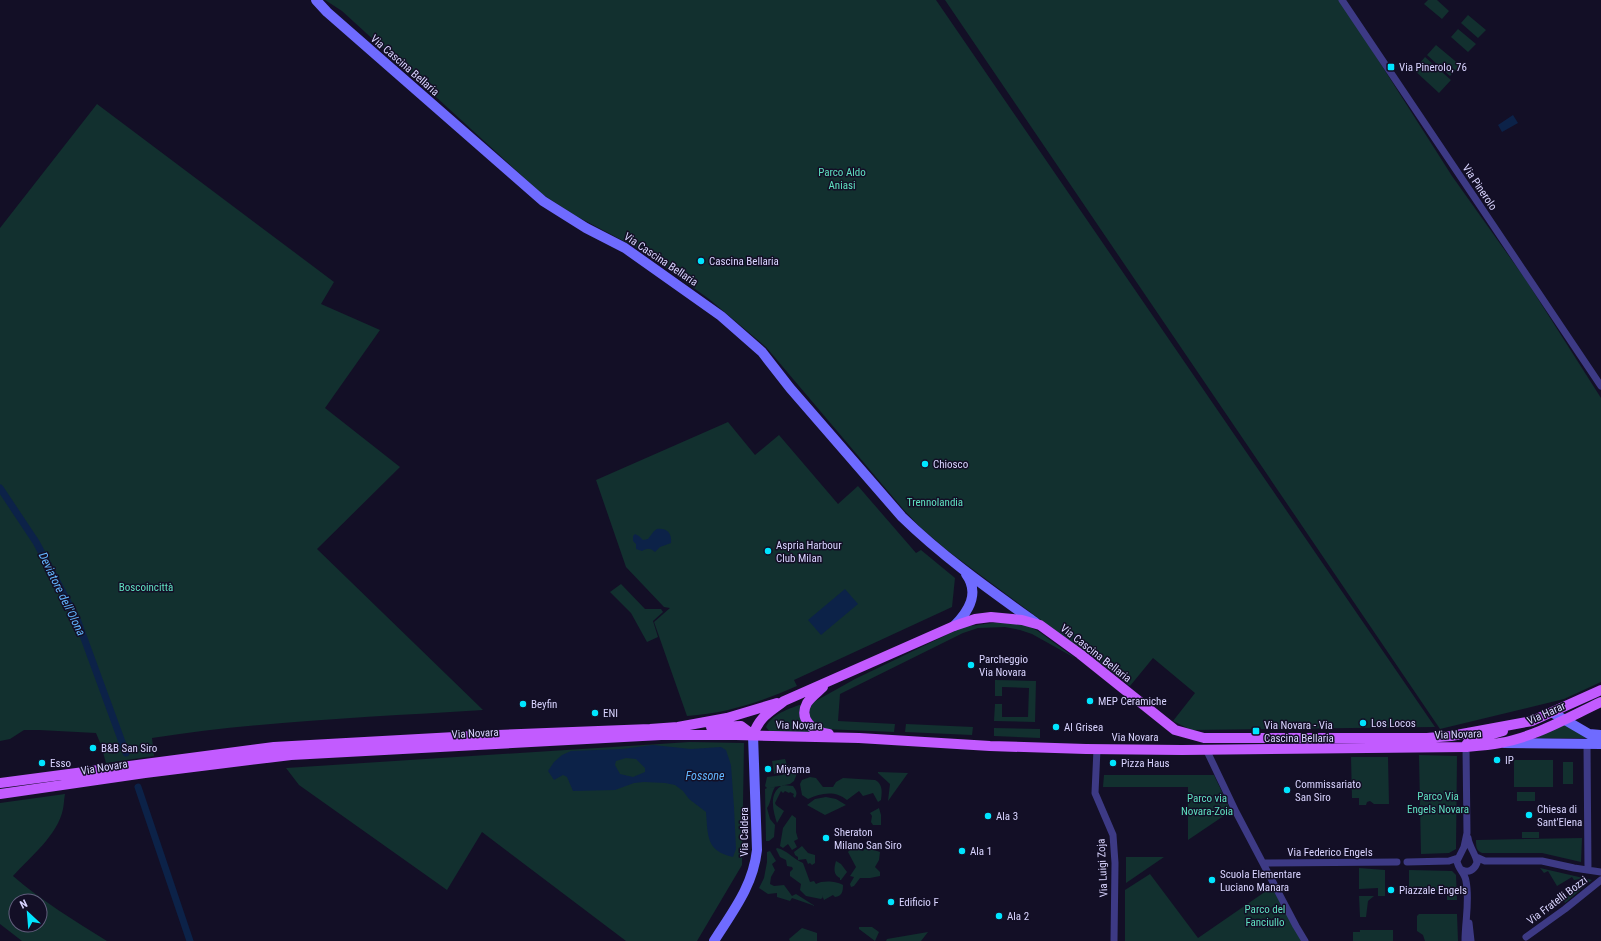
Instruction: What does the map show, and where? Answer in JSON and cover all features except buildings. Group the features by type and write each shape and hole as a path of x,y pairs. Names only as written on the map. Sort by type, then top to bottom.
{"main road":[{"name":"Via Cascina Bellaria","path":"784,701 954,626 976,619 991,617 1022,620 1040,625 1080,654 1175,730"},
{"path":"828,681 808,702 804,710 806,720 814,729 824,733 858,738"},
{"name":"Via Harar","path":"1553,713 1601,690"},
{"name":"Via Novara","path":"0,784 274,747 434,738 650,730 678,727 727,718 784,701"},
{"path":"678,727 741,726 753,735 757,724 761,719 784,701"},
{"name":"Via Harar","path":"1500,743 1522,737 1601,702"},
{"name":"Via Novara","path":"1175,730 1204,738 1427,738 1451,736 1532,721 1553,713"},
{"path":"1451,736 1466,747 1469,741 1532,721"},
{"path":"1169,750 1176,744 1177,739 1175,730"},
{"name":"Via Novara","path":"0,794 291,755 661,735 753,735 858,738 990,746 1169,750 1466,747 1500,743"}],"street":[{"name":"Via Cascina Bellaria","path":"316,0 327,12 543,201 580,225 625,248 721,316 762,352 790,388 902,517 917,532 963,570 1040,625"},
{"name":"Via Pinerolo","path":"1342,0 1601,386"},
{"name":"Via Cascina Bellaria","path":"954,626 968,608 972,597 971,584 963,570"},
{"path":"1553,713 1589,734 1597,735"},
{"name":"Via Caldera","path":"714,941 745,891 752,877 755,864 757,850 753,735"},
{"path":"1588,870 1587,744 1597,735"},
{"name":"Via Novara","path":"1500,743 1601,744"},
{"path":"1466,747 1467,833 1469,846 1475,856 1474,868 1467,886"},
{"name":"Via Luigi Zoja","path":"1097,749 1095,793 1113,835 1115,863 1114,941"},
{"path":"1206,749 1236,812 1305,941"},
{"path":"1464,941 1467,909 1467,886 1462,870 1458,865 1459,856 1465,845 1467,833"},
{"path":"1407,862 1449,862 1468,852 1485,861"},
{"path":"1462,870 1468,871 1485,861"},
{"name":"Via Fratelli Bozzi","path":"1485,861 1542,861 1601,872"},
{"name":"Via Federico Engels","path":"1263,863 1397,862"},
{"name":"Via Fratelli Bozzi","path":"1526,938 1601,880"},
{"path":"1467,909 1471,941"}],"green space":[{"name":"Parco Aldo Aniasi","path":"325,0 936,0 1435,727 1191,730 1173,721 1195,693 1153,658 1130,686 948,551 920,527 903,509 766,347 709,299 652,258 635,247 576,216 542,194 342,11"},
{"path":"945,0 1340,0 1452,176 1526,280 1601,398 1601,682 1564,699 1440,729"},
{"path":"1428,0 1437,0 1449,11 1442,19 1424,4"},
{"path":"1468,15 1486,30 1478,38 1461,23"},
{"path":"1458,29 1476,44 1468,52 1451,37"},
{"path":"1436,45 1460,65 1450,76 1427,55"},
{"path":"1425,57 1451,80 1439,93 1414,70"},
{"name":"Boscoincittà","path":"97,104 334,282 321,304 380,330 325,408 400,467 317,549 483,710 317,720 193,732 152,738 154,756 106,763 96,733 24,730 10,739 0,741 0,228"},
{"name":"Aspria Harbour Club Milan","path":"728,422 755,455 779,435 838,504 858,486 916,553 921,550 955,578 952,607 794,680 797,686 783,692 744,706 702,715 687,716 654,622 670,608 664,607 626,567 596,480"},
{"path":"621,584 645,609 661,609 663,612 653,621 658,637 647,642 631,613 610,592"},
{"path":"999,622 1026,625 1038,631 1075,658 1032,634 1020,630 1005,627 978,628 963,633 840,694 838,721 895,724 894,732 824,729 816,726 809,718 812,703 855,679 963,627"},
{"path":"995,680 1036,681 1035,722 994,721 995,704 1002,704 1002,717 1028,717 1029,688 1002,687 1002,696 995,696"},
{"path":"807,702 813,734 770,732 766,727 778,714"},
{"path":"906,724 973,727 972,735 905,732"},
{"path":"1564,724 1588,738 1537,737"},
{"path":"994,728 1040,729 1040,738 994,736"},
{"path":"690,742 744,743 742,865 697,941 626,941 482,832 447,890 299,785 286,768"},
{"name":"Parco Via Engels Novara","path":"1419,755 1457,756 1456,849 1449,853 1421,854"},
{"path":"1351,757 1388,757 1389,804 1374,804 1370,801 1367,802 1366,805 1359,805 1359,798 1352,798"},
{"path":"785,759 787,765 793,766 798,771 794,781 790,784 769,788 775,787 767,808 770,819 775,825 774,837 769,841 766,841 765,789 767,788 765,786 767,777 783,775 782,772 774,774 772,761"},
{"path":"1514,760 1553,760 1553,787 1514,787"},
{"path":"1563,762 1573,762 1573,784 1563,784"},
{"path":"878,772 908,773 888,801 890,784"},
{"name":"Parco via Novara-Zoia","path":"1104,775 1214,775 1231,811 1188,840 1188,787 1103,787"},
{"path":"810,777 816,778 823,787 833,787 836,782 843,778 875,780 881,786 881,800 878,802 873,793 863,796 859,791 847,800 833,794 818,795 808,799 802,795 800,784 802,780"},
{"path":"783,785 793,786 796,790 796,795 795,798 793,796 794,794 790,792 785,791 783,793 781,791 775,803 784,811 777,823 773,808 773,797 778,788"},
{"path":"1517,792 1535,792 1535,801 1517,801"},
{"path":"65,794 63,809 55,828 42,845 13,876 35,893 8,893 8,930 0,924 0,803"},
{"path":"826,797 836,799 846,805 825,815 807,805 815,799"},
{"path":"879,808 881,825 873,825 871,822 872,816 870,813"},
{"path":"792,815 796,818 796,832 798,839 794,841 797,847 792,850 788,844 783,848 780,846 783,828"},
{"path":"1522,832 1539,832 1539,838 1522,838"},
{"path":"1582,838 1581,862 1542,853 1482,853 1477,850 1476,844 1476,840"},
{"path":"802,846 808,853 815,855 815,863 812,865 810,863 808,864 806,859 798,860 798,857 795,855 794,852"},
{"path":"853,846 858,849 860,847 862,848 861,850 863,851 866,847 880,852 879,860 875,867 880,872 880,876 860,878 854,886 851,887 850,884 854,877 850,876 856,867 848,852"},
{"path":"777,848 803,863 810,882 814,881 816,884 833,882 843,885 842,893 839,896 835,897 833,895 824,900 823,897 821,899 806,896 800,890 801,884 790,876 790,872 793,869 792,867 787,866 786,860 780,857 776,849"},
{"path":"770,851 776,861 772,864 775,870 771,877 770,884 774,886 784,885 792,896 796,894 815,906 792,898 790,901 777,897 777,893 768,894 759,888 764,878 767,852"},
{"path":"1126,857 1164,857 1126,883"},
{"path":"836,861 841,864 847,872 841,880 835,873"},
{"path":"1359,868 1385,870 1385,896 1378,896 1378,888 1359,889"},
{"path":"1540,868 1592,880 1565,903 1563,899 1583,886 1580,879 1574,880 1572,877 1557,886 1548,871 1544,873"},
{"path":"1409,870 1452,871 1456,875 1457,900 1447,900 1447,894 1440,894 1436,890 1429,894 1409,894"},
{"name":"Parco del Fanciullo","path":"1150,874 1198,938 1272,887 1302,941 1125,941 1125,890"},
{"path":"1359,896 1374,896 1368,901 1366,917 1360,917"},
{"path":"48,903 107,941 22,941 12,933 48,933"},
{"path":"1419,914 1457,914 1458,941 1425,941 1423,935 1417,931 1417,916"},
{"path":"859,927 872,927 879,932 875,941 859,929"},
{"path":"802,928 817,933 817,941 790,941 789,939"},
{"path":"1360,930 1393,930 1393,941 1353,941 1353,932 1360,932"},
{"path":"928,932 921,941 886,941 887,939"}],"water":[{"path":"1513,115 1518,123 1502,132 1498,125"},
{"path":"657,529 664,529 670,534 671,543 660,547 655,552 649,549 642,551 636,549 636,544 633,541 633,536 635,534 643,540 648,539"},
{"path":"845,589 858,604 821,635 808,620"},
{"name":"Fossone","path":"653,745 691,749 721,747 726,750 731,765 734,807 736,849 733,857 718,851 713,846 708,835 706,812 689,799 683,791 675,785 644,782 634,783 615,790 573,791 567,777 563,775 554,780 548,771 554,762 562,755 571,751 622,749","holes":["626,758 636,759 645,768 645,772 633,777 620,774 615,765 616,761"]}],"waterway":[{"name":"Deviatore dell'Olona","path":"0,488 36,542 77,619 126,753"},
{"name":"Deviatore dell'Olona","path":"138,787 190,941"}],"place":[{"name":"Via Pinerolo, 76","path":"1391,67"},
{"name":"Cascina Bellaria","path":"701,261"},
{"name":"Chiosco","path":"925,464"},
{"name":"Aspria Harbour Club Milan","path":"768,551"},
{"name":"Parcheggio Via Novara","path":"971,665"},
{"name":"MEP Ceramiche","path":"1090,701"},
{"name":"Beyfin","path":"523,704"},
{"name":"ENI","path":"595,713"},
{"name":"Los Locos","path":"1363,723"},
{"name":"Al Grisea","path":"1056,727"},
{"name":"Via Novara - Via Cascina Bellaria","path":"1256,731"},
{"name":"B&B San Siro","path":"93,748"},
{"name":"IP","path":"1497,760"},
{"name":"Esso","path":"42,763"},
{"name":"Pizza Haus","path":"1113,763"},
{"name":"Miyama","path":"768,769"},
{"name":"Commissariato San Siro","path":"1287,790"},
{"name":"Chiesa di Sant'Elena","path":"1529,815"},
{"name":"Ala 3","path":"988,816"},
{"name":"Sheraton Milano San Siro","path":"826,838"},
{"name":"Ala 1","path":"962,851"},
{"name":"Scuola Elementare Luciano Manara","path":"1212,880"},
{"name":"Piazzale Engels","path":"1391,890"},
{"name":"Edificio F","path":"891,902"},
{"name":"Ala 2","path":"999,916"}],"park label":[{"name":"Trennolandia","path":"935,502"}]}
